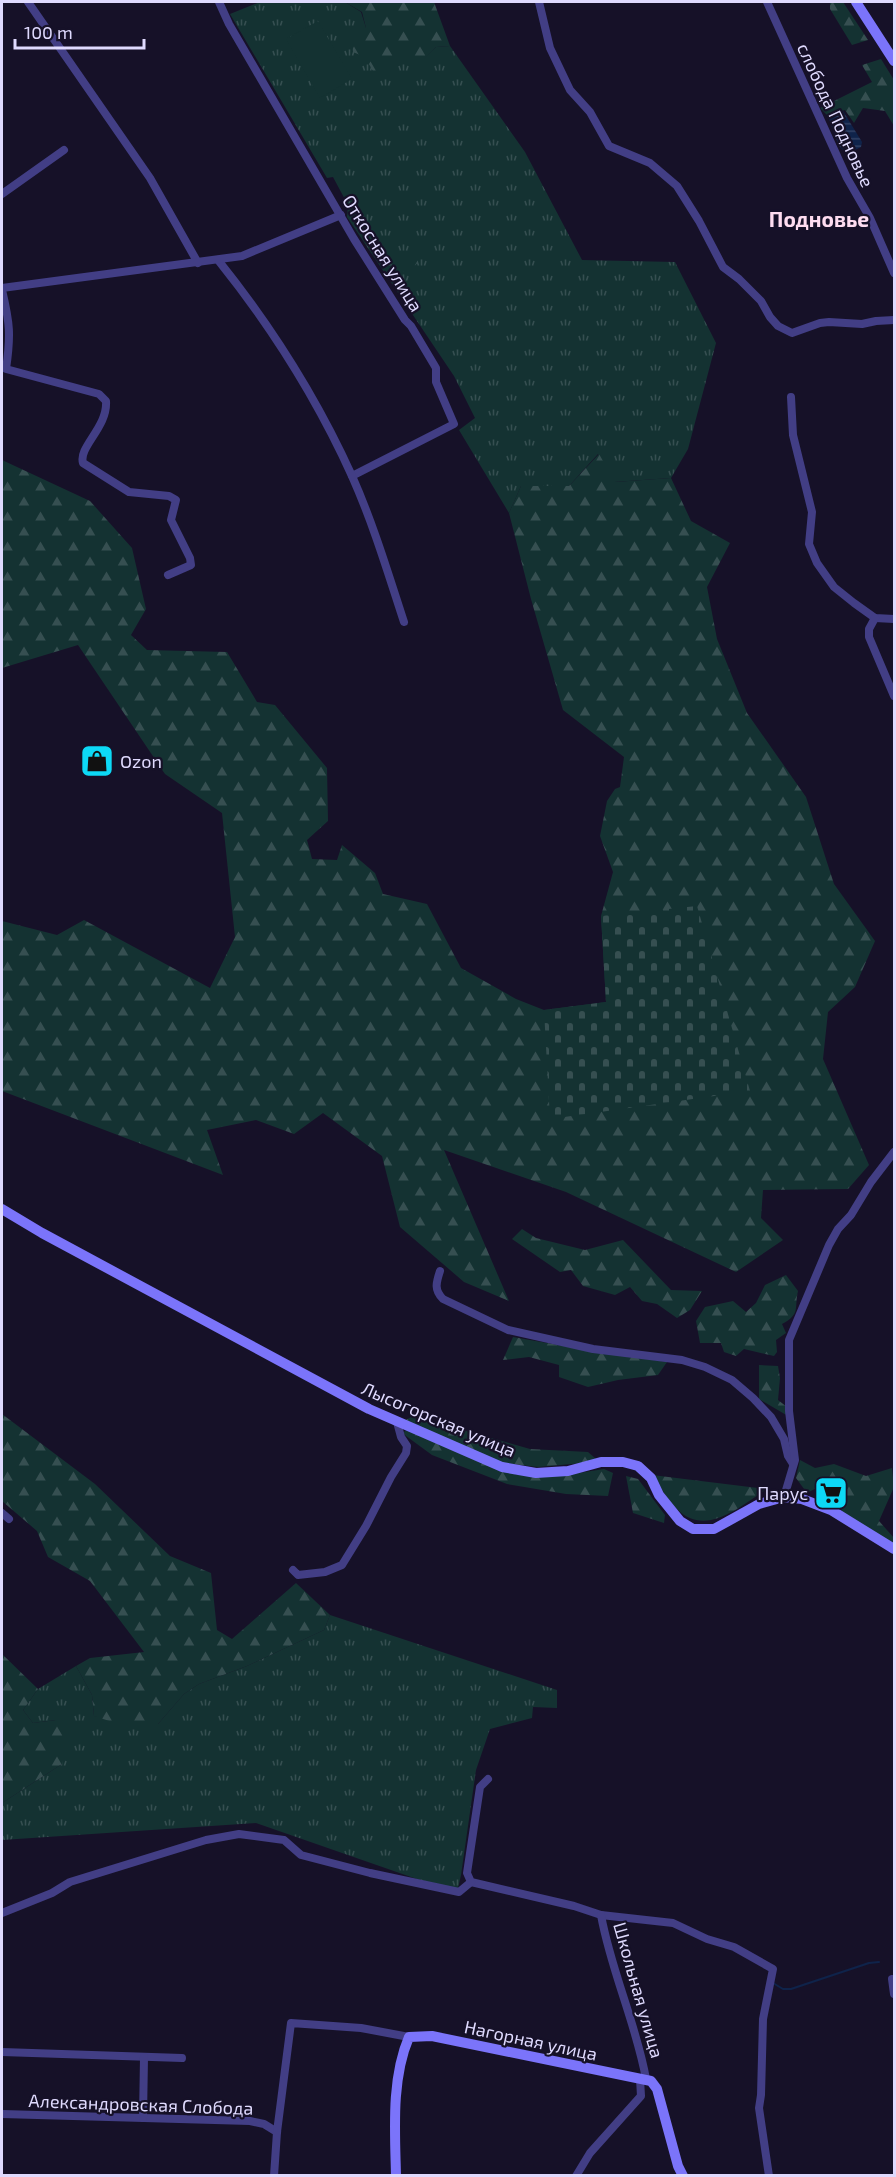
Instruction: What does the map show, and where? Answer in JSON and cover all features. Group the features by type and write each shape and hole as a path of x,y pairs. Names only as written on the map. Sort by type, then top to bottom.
{"street":[{"path":"28,2 150,178 198,263"},
{"name":"Откосная улица","path":"219,2 229,24 354,239 436,368 436,382 454,424 351,476"},
{"path":"539,2 550,48 570,90 590,112 609,146 651,163 677,186 699,221 723,267 761,301 778,326 792,333 820,323 862,324 894,320"},
{"name":"слобода Подновье","path":"767,2 823,127 847,178 870,218 894,273"},
{"path":"856,2 894,61"},
{"path":"2,194 64,150"},
{"path":"168,575 191,565 190,558 171,520 176,500 169,496 129,492 83,463 81,458 84,450 104,418 106,401 99,394 6,369 11,339 10,323 2,289 242,256 341,215"},
{"path":"218,260 248,297 312,397 351,476 381,550 404,622"},
{"path":"790,398 793,435 812,512 810,544 817,563 834,587 875,618 894,620"},
{"path":"875,618 869,629 869,637 894,696"},
{"path":"784,1497 794,1459 789,1411 789,1340 829,1245 894,1152"},
{"name":"Лысогорская улица","path":"2,1209 42,1233 358,1404 502,1467 536,1473 568,1471 601,1462 623,1462 638,1466 651,1478 659,1495 680,1521 693,1529 714,1529 759,1504 784,1497 802,1499 831,1509 894,1549"},
{"path":"440,1271 436,1284 437,1293 443,1299 508,1330 593,1349 682,1360 705,1367 732,1380 771,1418 784,1439 788,1456 794,1459"},
{"path":"293,1570 298,1575 325,1572 342,1565 406,1453 407,1446 401,1437 397,1422"},
{"path":"2,1512 9,1519"},
{"path":"471,1882 467,1873 480,1787 488,1779"},
{"path":"2,1913 52,1893 70,1882 206,1840 238,1834 284,1840 301,1855 459,1892 471,1882"},
{"path":"471,1882 574,1906 601,1915"},
{"name":"Школьная улица","path":"576,2175 590,2153 641,2096 642,2090 640,2045 625,2006 601,1915 674,1923 706,1939 734,1947 773,1969 763,2019 759,2108 769,2175"},
{"path":"892,1979 894,1994"},
{"path":"274,2175 291,2023 361,2028 409,2037 402,2057 397,2092 396,2175"},
{"name":"Нагорная улица","path":"409,2037 432,2036 643,2079"},
{"path":"2,2052 182,2058"},
{"path":"143,2118 144,2057"},
{"name":"Школьная улица","path":"643,2079 651,2081 657,2089 678,2166 683,2175"},
{"name":"Александровская Слобода","path":"2,2114 250,2121 264,2124 277,2132"}],"green space":[{"path":"260,2 345,2 361,12 366,28 399,57 417,65 436,47 450,46 525,152 582,260 675,262 716,343 688,449 671,478 614,482 598,454 569,486 521,486 509,513 459,430 475,418 454,376 347,217 348,205 333,177 327,178 230,14"},
{"path":"345,2 434,2 450,46 436,47 417,66 399,58 389,72 374,73 365,57 353,52 352,39 366,28 362,12"},
{"path":"830,2 843,2 868,40 852,45 830,9"},
{"path":"318,21 352,79 320,98 286,39"},
{"path":"881,59 894,80 894,126 885,111 863,108 854,123 845,110 827,115 820,108 872,82 862,65"},
{"path":"385,248 400,261 414,258 418,262 410,272 388,270 380,262"},
{"path":"599,454 615,482 671,478 691,521 730,543 707,587 717,639 747,713 806,797 834,884 875,941 855,987 828,1012 823,1059 869,1165 848,1189 763,1190 761,1218 783,1240 736,1272 566,1192 444,1150 509,1301 464,1282 400,1227 382,1156 323,1113 294,1134 256,1120 207,1130 223,1175 2,1091 2,921 57,935 84,920 210,988 235,937 222,813 165,774 78,645 2,668 2,460 90,501 132,548 146,609 131,635 147,650 227,652 257,702 275,705 327,768 328,821 307,840 312,859 337,860 342,845 375,873 383,894 427,904 461,968 516,999 544,1010 606,1002 601,916 613,872 600,836 607,801 615,789 620,787 624,757 563,710 509,513 521,486 569,486"},
{"path":"697,906 750,1091 550,1119 544,1010 606,1002 601,916"},
{"path":"522,1229 536,1238 585,1250 623,1240 671,1290 702,1291 690,1310 677,1318 657,1304 642,1301 630,1287 615,1295 583,1286 571,1270 560,1272 512,1239"},
{"path":"786,1275 798,1291 796,1310 792,1317 782,1324 786,1333 776,1340 777,1352 774,1356 744,1349 736,1356 724,1352 721,1343 700,1343 696,1321 705,1307 733,1301 746,1312 756,1303 765,1285"},
{"path":"513,1337 667,1362 658,1375 618,1380 588,1387 559,1377 559,1365 529,1357 503,1360"},
{"path":"759,1365 778,1366 780,1378 778,1400 787,1407 788,1416 759,1399"},
{"path":"2,1414 95,1484 170,1556 211,1573 217,1630 232,1639 296,1583 330,1615 324,1630 247,1666 199,1684 184,1694 158,1724 134,1729 94,1716 92,1695 76,1666 90,1658 144,1652 90,1581 48,1557 37,1531 2,1501"},
{"path":"413,1416 530,1449 588,1452 596,1459 583,1463 538,1467 503,1463 404,1421"},
{"path":"407,1430 517,1475 566,1475 604,1469 613,1473 608,1496 566,1494 507,1484 432,1455 402,1433"},
{"path":"800,1460 815,1468 834,1464 866,1476 892,1468 894,1487 879,1521 894,1538 894,1544 842,1514 840,1487 828,1482 807,1493 796,1478"},
{"path":"652,1475 767,1489 723,1516 711,1520 700,1520 688,1517 677,1509"},
{"path":"626,1476 638,1479 665,1515 664,1523 633,1513"},
{"path":"330,1615 557,1690 557,1708 533,1707 532,1718 490,1729 476,1770 457,1893 256,1823 2,1840 2,1803 62,1764 56,1720 33,1723 23,1710 38,1689 76,1666 92,1695 94,1716 158,1724 184,1694 199,1684 247,1666 324,1630"},
{"path":"2,1654 38,1689 23,1710 33,1723 56,1720 71,1732 62,1764 2,1803"}],"water":[{"path":"843,111 862,142 861,147 847,154 839,146 829,119"}],"waterway":[{"path":"773,1983 783,1989 791,1989 869,1963 879,1962"}],"place":[{"name":"Ozon","path":"97,761"},
{"name":"Парус","path":"831,1493"}],"district":[{"name":"Подновье","path":"819,218"}]}
